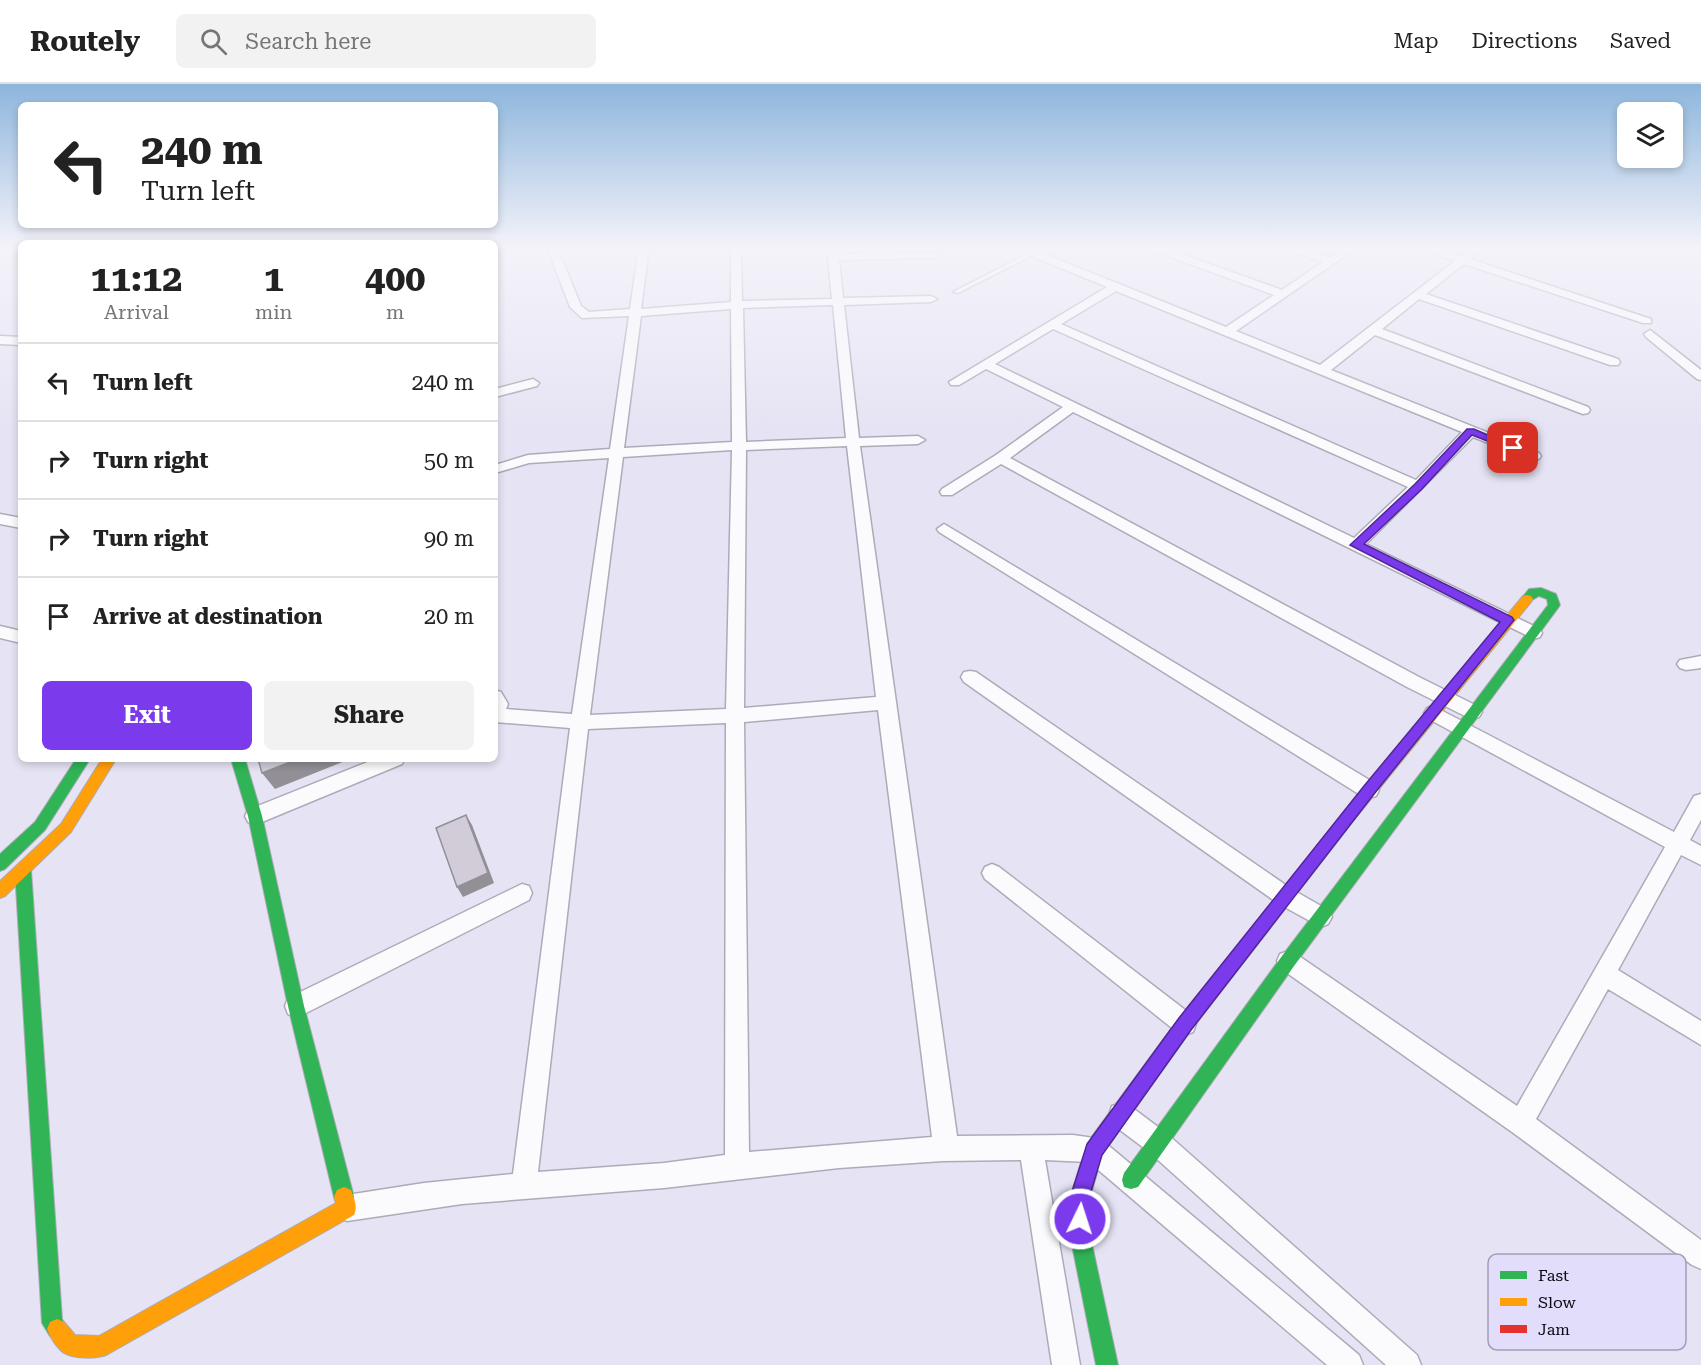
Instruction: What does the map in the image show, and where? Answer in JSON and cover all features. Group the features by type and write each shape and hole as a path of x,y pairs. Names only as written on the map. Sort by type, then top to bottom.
{"street":[{"path":"578,307 580,312 586,316 712,307"},
{"path":"524,1184 614,454 636,307"},
{"path":"737,1165 735,716 739,446 738,307"},
{"path":"838,307 886,704 946,1147"},
{"path":"955,382 1081,307"},
{"path":"1166,307 1534,456"},
{"path":"1227,332 1264,307"},
{"path":"1321,371 1403,307"},
{"path":"1452,307 1614,362"},
{"path":"1604,307 1647,321"},
{"path":"1052,324 1418,486"},
{"path":"1373,330 1583,410"},
{"path":"1650,334 1701,376"},
{"path":"0,340 18,341"},
{"path":"986,364 1534,633"},
{"path":"498,392 533,382"},
{"path":"946,492 1001,458 1072,406"},
{"path":"1356,545 1471,431"},
{"path":"498,468 528,459 739,446 918,440"},
{"path":"1001,458 1438,706 1468,719 1701,856"},
{"path":"0,519 18,522"},
{"path":"944,530 1369,790"},
{"path":"1107,1365 1081,1240 1080,1198 1094,1150 1185,1024 1369,790 1530,594 1536,591 1547,594 1554,601 1554,605 1288,961 1131,1180"},
{"path":"0,632 18,636"},
{"path":"970,677 1286,897 1321,917"},
{"path":"498,715 580,722 735,716 886,704"},
{"path":"0,864 40,826 81,762"},
{"path":"0,891 66,828 108,762"},
{"path":"239,762 255,816 296,1006 347,1208"},
{"path":"255,816 388,762"},
{"path":"1521,1123 1701,802"},
{"path":"23,870 52,1323 70,1345 101,1347 347,1208 399,1197 524,1184 655,1176 737,1165 946,1147 1071,1146 1094,1150 1348,1365"},
{"path":"992,873 1185,1024"},
{"path":"296,1006 522,892"},
{"path":"1288,961 1521,1123 1701,1256"},
{"path":"1606,975 1701,1034"},
{"path":"1121,1114 1157,1142 1407,1365"},
{"path":"1031,1148 1066,1365"}],"building":[{"path":"259,762 290,762 262,773"},
{"path":"466,815 488,873 457,887 436,828"}],"traffic: fast":[{"path":"1131,1180 1288,961 1554,605 1552,597 1541,592 1533,592 1527,599"},
{"path":"0,864 40,826 81,762"},
{"path":"239,762 255,816 296,1006 344,1197"},
{"path":"23,870 52,1323 57,1329"},
{"path":"1107,1365 1081,1240 1080,1198 1094,1150 1185,1024"}],"traffic: slow":[{"path":"1352,812 1527,599"},
{"path":"0,891 66,828 107,762"},
{"path":"57,1329 70,1345 101,1347 347,1208 344,1197"}],"traffic: jam":[{"path":"1185,1024 1352,812"}],"route":[{"path":"1080,1219 1080,1198 1094,1150 1185,1024 1369,790 1508,620 1356,545 1471,431 1513,448"}]}
